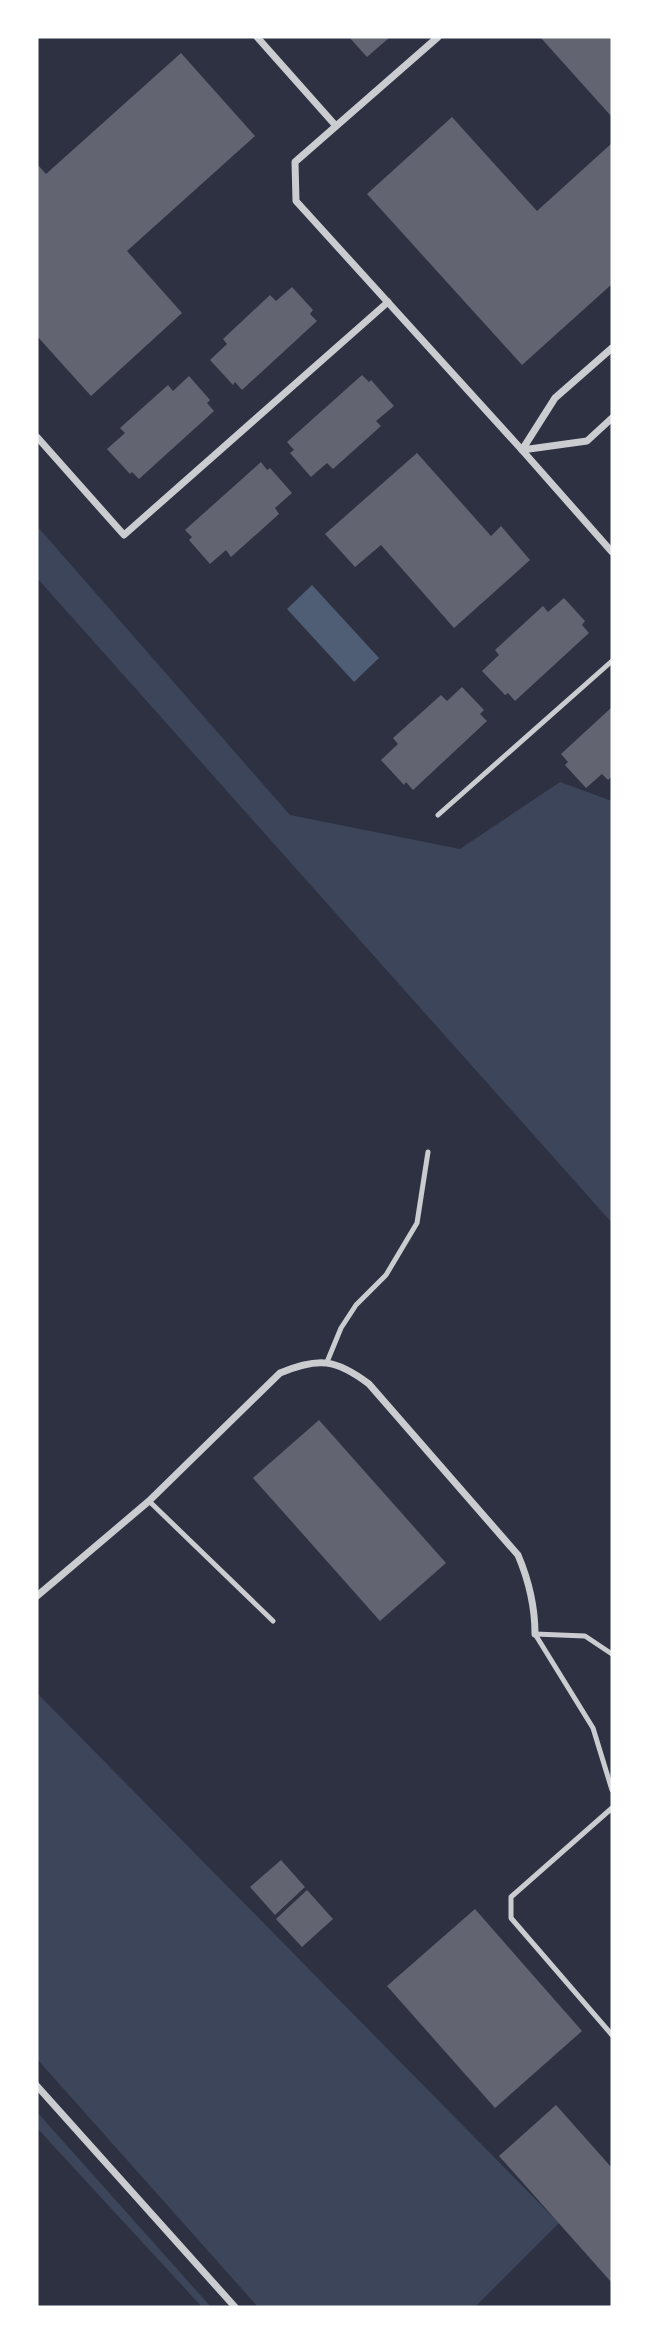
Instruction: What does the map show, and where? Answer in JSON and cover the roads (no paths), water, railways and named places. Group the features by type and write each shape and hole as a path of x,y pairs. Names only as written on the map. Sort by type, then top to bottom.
{"street":[{"path":"257,37 336,126"},
{"path":"438,37 295,162 296,201 612,552"},
{"path":"37,437 124,535 388,302"},
{"path":"522,450 555,398 612,348"},
{"path":"522,450 587,441 612,418"},
{"path":"37,1596 149,1501 280,1373 303,1364 327,1362 350,1370 369,1384 518,1555 529,1581 535,1634"},
{"path":"37,2086 235,2307"}],"lane":[{"path":"438,815 612,661"},
{"path":"327,1362 341,1328 356,1305 386,1275 417,1223 428,1152"},
{"path":"149,1501 273,1621"},
{"path":"535,1634 585,1636 612,1654"},
{"path":"535,1634 593,1728 612,1790"},
{"path":"612,1808 511,1897 510,1917 612,2035"}]}
